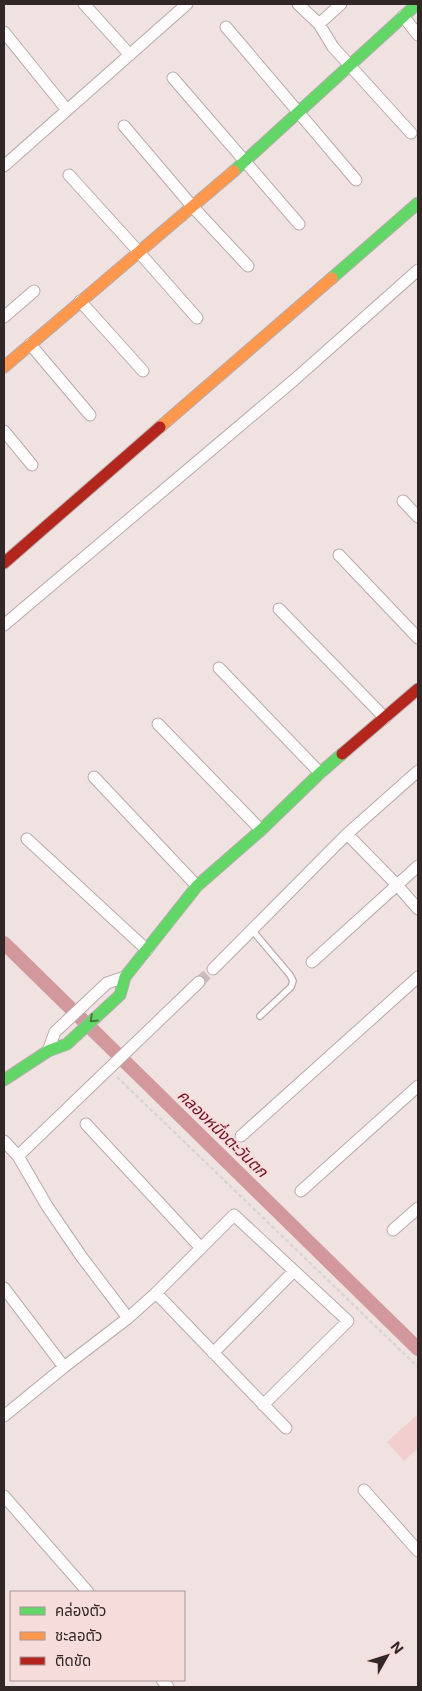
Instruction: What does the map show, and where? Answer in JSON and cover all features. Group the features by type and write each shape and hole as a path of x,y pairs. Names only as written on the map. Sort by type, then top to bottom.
{"street":[{"path":"84,4 130,55"},
{"path":"6,160 67,110 187,4"},
{"path":"298,4 318,24 333,47 411,133"},
{"path":"318,24 341,4"},
{"path":"4,368 246,160 417,4"},
{"path":"403,16 418,35"},
{"path":"226,26 356,180"},
{"path":"4,32 67,110"},
{"path":"172,78 246,160 299,224"},
{"path":"124,126 192,206 248,266"},
{"path":"69,174 197,318"},
{"path":"4,563 418,203"},
{"path":"4,626 294,380 418,270"},
{"path":"4,317 34,291"},
{"path":"80,301 143,371"},
{"path":"30,344 90,415"},
{"path":"4,431 32,465"},
{"path":"403,501 418,517"},
{"path":"339,555 418,638"},
{"path":"279,609 385,718"},
{"path":"219,668 320,773"},
{"path":"4,1080 48,1051 66,1044 120,995 125,977 198,886 261,830 320,773 418,689"},
{"path":"158,724 261,830"},
{"path":"213,968 347,834 418,771"},
{"path":"94,777 198,886"},
{"path":"347,834 418,909"},
{"path":"27,839 147,950"},
{"path":"312,962 418,866"},
{"path":"48,1051 55,1032 107,983 125,977"},
{"path":"241,1136 418,977"},
{"path":"18,1156 198,982"},
{"path":"301,1191 418,1086"},
{"path":"86,1124 201,1248"},
{"path":"4,1141 18,1156 47,1206 128,1318"},
{"path":"393,1230 418,1208"},
{"path":"4,1416 128,1318 156,1293 234,1215 348,1321 264,1405"},
{"path":"213,1353 294,1271"},
{"path":"4,1288 64,1367"},
{"path":"156,1293 286,1428"},
{"path":"364,1490 418,1551"},
{"path":"4,1496 87,1591"}],"lane":[{"path":"252,930 290,975 293,982 291,987 260,1016"}],"path":[{"path":"109,1069 418,1367"}],"shaded area":[{"path":"418,1414 418,1448 404,1461 387,1442"}],"waterway":[{"name":"คลองหนึ่งตะวันตก","path":"4,943 418,1349"}],"tunnel":[{"path":"199,982 213,969"}],"traffic: fast":[{"path":"234,171 417,4"},
{"path":"332,278 418,203"},
{"path":"4,1080 48,1051 67,1044 120,995 125,977 197,886 261,830 342,754"}],"traffic: slow":[{"path":"4,367 234,171"},
{"path":"160,427 332,278"}],"traffic: jam":[{"path":"4,563 160,427"},
{"path":"342,754 418,689"}]}
